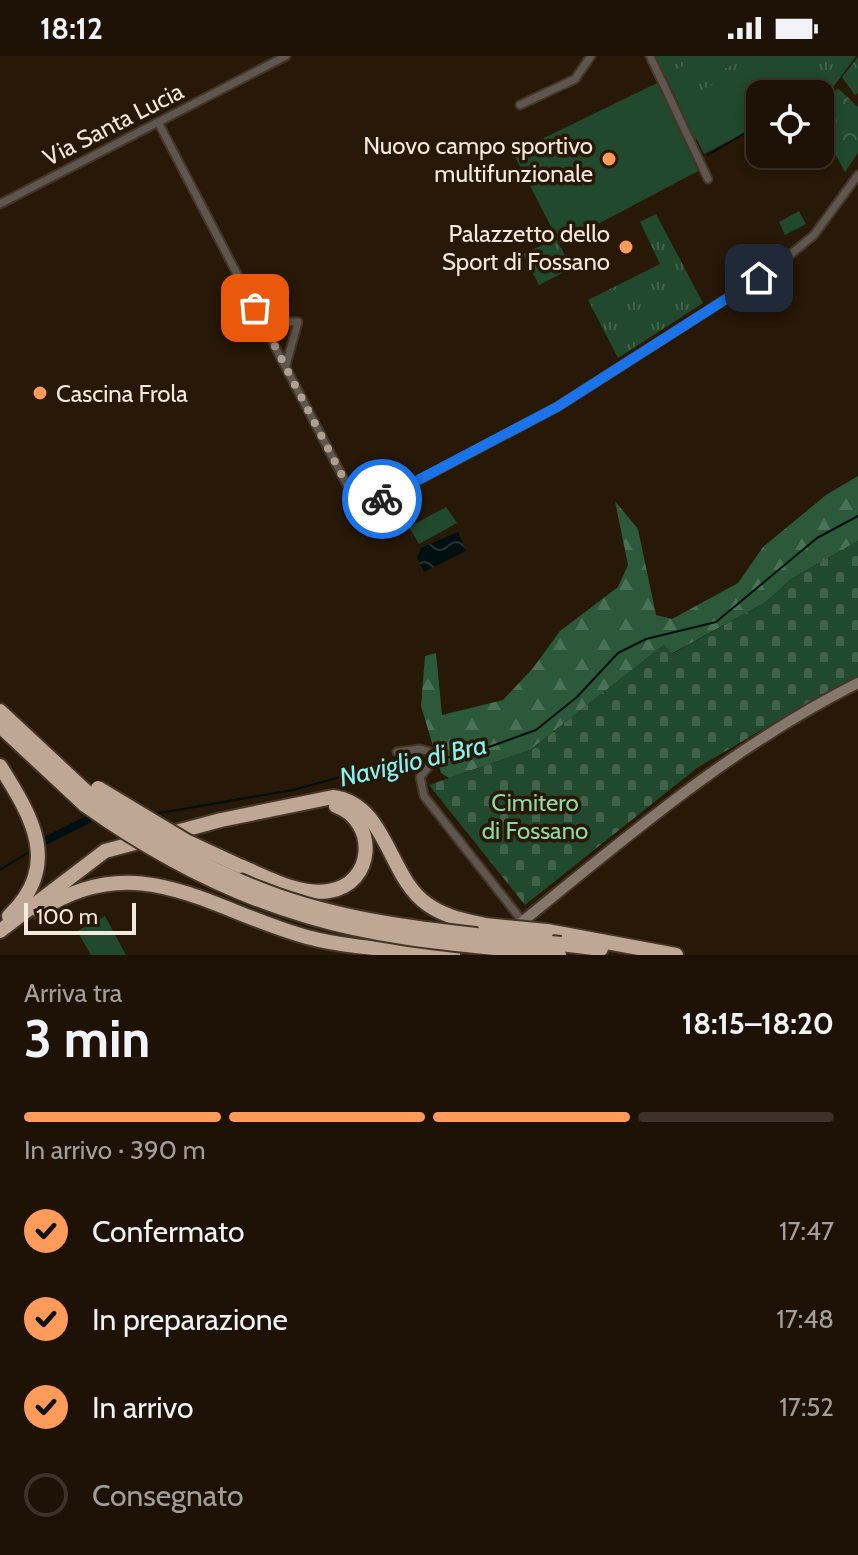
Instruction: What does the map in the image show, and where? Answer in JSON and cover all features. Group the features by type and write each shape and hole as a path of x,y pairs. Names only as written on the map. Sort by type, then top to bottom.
{"highway":[{"path":"0,711 66,776 91,796 240,866 313,892 339,888 356,875 367,855 365,835 358,820 346,809 333,804 292,804"},
{"path":"0,726 91,796 203,865 263,891 315,908 446,932 560,949 669,955"},
{"path":"0,766 30,817 38,847 33,882 22,902 0,924"},
{"path":"0,936 29,909 105,851 319,798 344,798 371,819 409,884 425,903 450,917 676,955"},
{"path":"0,936 57,899 81,888 118,880 179,890 309,938 453,955"}],"main road":[{"path":"482,955 717,766 786,722 858,683"}],"street":[{"name":"Via Santa Lucia","path":"0,204 159,124 269,60 286,56"},
{"path":"520,105 575,79 591,56"},
{"path":"651,58 708,179"},
{"path":"159,124 348,487 363,500 389,496 557,407 773,269 814,235 858,175"},
{"path":"262,321 298,322 286,366"},
{"path":"397,752 420,749 430,752 431,764 420,777 424,796 523,922"}],"green space":[{"path":"655,56 856,56 834,86 834,80 746,80 746,132 704,154"},
{"path":"702,56 710,56 718,72 682,91 672,72"},
{"path":"714,56 749,56 722,70"},
{"path":"767,56 781,56 787,69 767,80 746,80 746,113 695,140 676,104"},
{"path":"858,57 858,93 855,95 842,77"},
{"name":"Nuovo campo sportivo multifunzionale","path":"659,82 702,169 560,244 513,153"},
{"path":"839,89 858,107 858,153 845,172 834,152 834,91"},
{"path":"799,211 806,224 785,235 779,222"},
{"path":"656,214 703,303 618,358 588,300 660,264 640,222"},
{"path":"556,239 572,268 539,285 523,254"},
{"path":"858,476 858,541 791,579 766,602 671,654 664,645 530,750 449,778 441,773 421,706 425,656 436,653 442,715 503,700 533,668 560,631 618,587 628,565 615,501 638,529 656,615 672,619 738,583 763,547 826,495"},
{"path":"446,507 457,523 419,544 409,527"},
{"name":"Cimitero di Fossano","path":"858,541 858,679 775,722 697,768 525,905 429,785 530,750 664,645 672,654 766,602 791,579"},
{"path":"105,916 126,955 91,955 77,931"}],"water":[{"path":"256,277 287,289 290,301 286,307 267,303"},
{"path":"458,532 466,551 424,572 417,557 421,548"}],"waterway":[{"path":"708,155 746,132"},
{"name":"Naviglio di Bra","path":"154,814 293,790 402,760 434,761 489,747 536,730 577,697 618,653 646,639 716,622 817,538 858,516"},
{"name":"Naviglio di Bra","path":"47,840 87,820"},
{"name":"Naviglio di Bra","path":"0,870 29,852"}],"way so far":[{"path":"255,308 348,487 363,500 382,499"}],"place":[{"name":"Nuovo campo sportivo multifunzionale","path":"609,159"},
{"name":"Palazzetto dello Sport di Fossano","path":"626,247"},
{"name":"Cascina Frola","path":"40,393"}],"route":[{"path":"382,499 557,407 759,278"}]}
